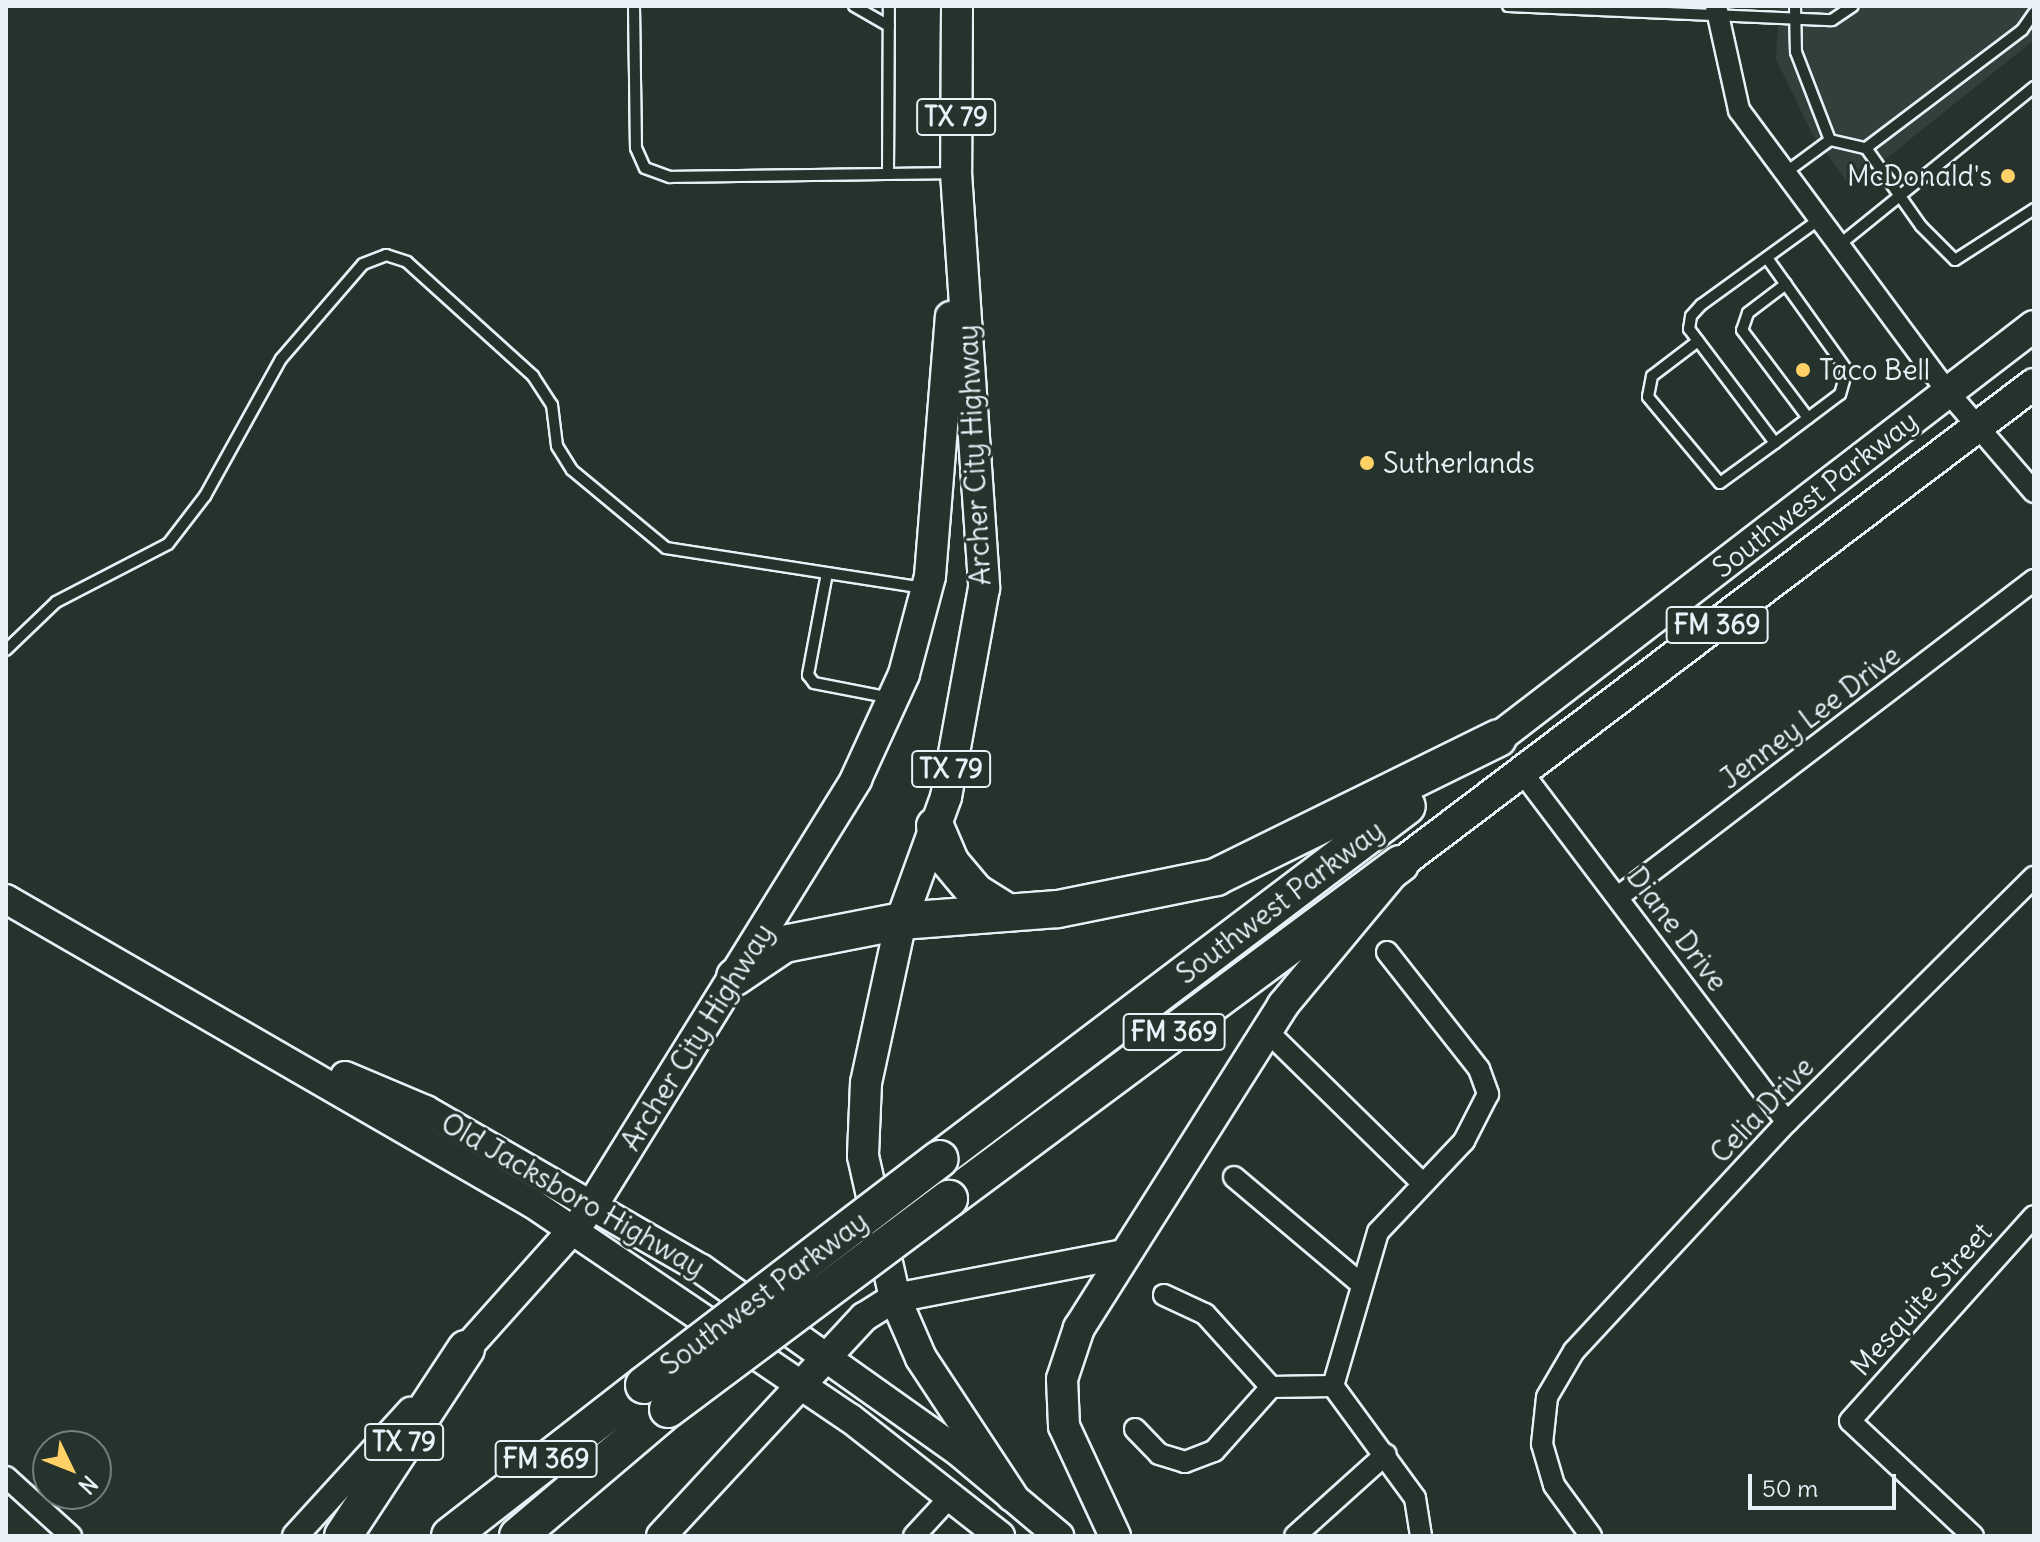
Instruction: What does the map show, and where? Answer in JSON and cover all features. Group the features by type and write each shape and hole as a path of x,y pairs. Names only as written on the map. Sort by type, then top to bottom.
{"highway":[{"path":"735,977 784,944 901,921 1008,913 1216,877 1498,738"},
{"name":"Southwest Parkway","path":"518,1536 656,1397 940,1159 1498,738"},
{"path":"935,826 950,862 975,892 1008,913"},
{"name":"Southwest Parkway","path":"450,1536 949,1199 1400,864"},
{"name":"TX 79","path":"343,1536 466,1349"}],"main road":[{"name":"Archer City Highway","path":"957,6 956,173 984,588 935,826 901,921 866,1083 863,1156 895,1298 953,1414 1012,1496"},
{"name":"Archer City Highway","path":"593,1204 856,779 893,698 926,588 959,228"},
{"name":"Southwest Parkway","path":"1498,738 2034,326"},
{"name":"Southwest Parkway","path":"1400,864 2034,384"},
{"path":"1709,575 1735,612"},
{"path":"1115,1536 1064,1426 1062,1379 1079,1328 1267,1031 1400,864"},
{"name":"Old Jacksboro Highway","path":"6,899 256,1038 573,1230 803,1385 1000,1536"},
{"name":"Old Jacksboro Highway","path":"256,1038 426,1110 593,1204 828,1357 1012,1496 1059,1536"},
{"name":"TX 79","path":"466,1349 593,1204"},
{"path":"661,1536 864,1317 895,1298 1124,1254"}],"street":[{"path":"1716,8 1739,110 1948,392 2034,492"},
{"name":"Jenney Lee Drive","path":"1618,897 2034,580"},
{"name":"Diane Drive","path":"1522,772 1787,1122"},
{"name":"Celia Drive","path":"1591,1536 1546,1467 1547,1397 1611,1307 1787,1122 2034,877"},
{"path":"1333,1386 1378,1232 1464,1141 1488,1094 1479,1069 1387,952"},
{"path":"1267,1031 1422,1183"},
{"path":"1234,1177 1361,1284"},
{"name":"Mesquite Street","path":"1973,1536 1850,1421 2034,1216"},
{"path":"1164,1295 1205,1314 1271,1387"},
{"path":"295,1536 466,1349"},
{"path":"1135,1429 1159,1454 1185,1462 1214,1451 1271,1387 1333,1386"},
{"path":"1333,1386 1386,1454 1415,1498 1421,1536"},
{"path":"1295,1536 1386,1454"},
{"path":"6,1477 71,1536"},
{"path":"914,1536 950,1497"}],"lane":[{"path":"634,6 636,148 645,168 670,177 956,173"},
{"path":"854,6 889,26"},
{"path":"888,174 889,6"},
{"path":"1508,6 1794,11 1832,20 1853,6"},
{"path":"1794,11 1796,52 1830,140"},
{"path":"1866,148 2022,30 2034,13"},
{"path":"1839,245 2034,87"},
{"path":"1785,173 1830,140 1866,148 1902,193 1921,226 1955,260 2034,209"},
{"path":"1775,443 1698,341 1691,316 1820,219"},
{"path":"6,650 56,602 168,544 205,496 281,359 363,264 386,255 407,262 533,376 552,405 557,446 572,470 637,530 666,548 926,588"},
{"path":"1698,341 1652,376 1648,397 1720,483 1840,394 1847,370 1767,258"},
{"path":"1786,284 1748,313 1742,330 1808,418"},
{"path":"827,573 808,675 814,683 893,698"}],"shaded area":[{"path":"1779,6 2034,6 2034,40 1851,187 1811,132 1776,59"}],"place":[{"name":"McDonald's","path":"2008,176"},
{"name":"Taco Bell","path":"1803,370"},
{"name":"Sutherlands","path":"1367,463"}]}
